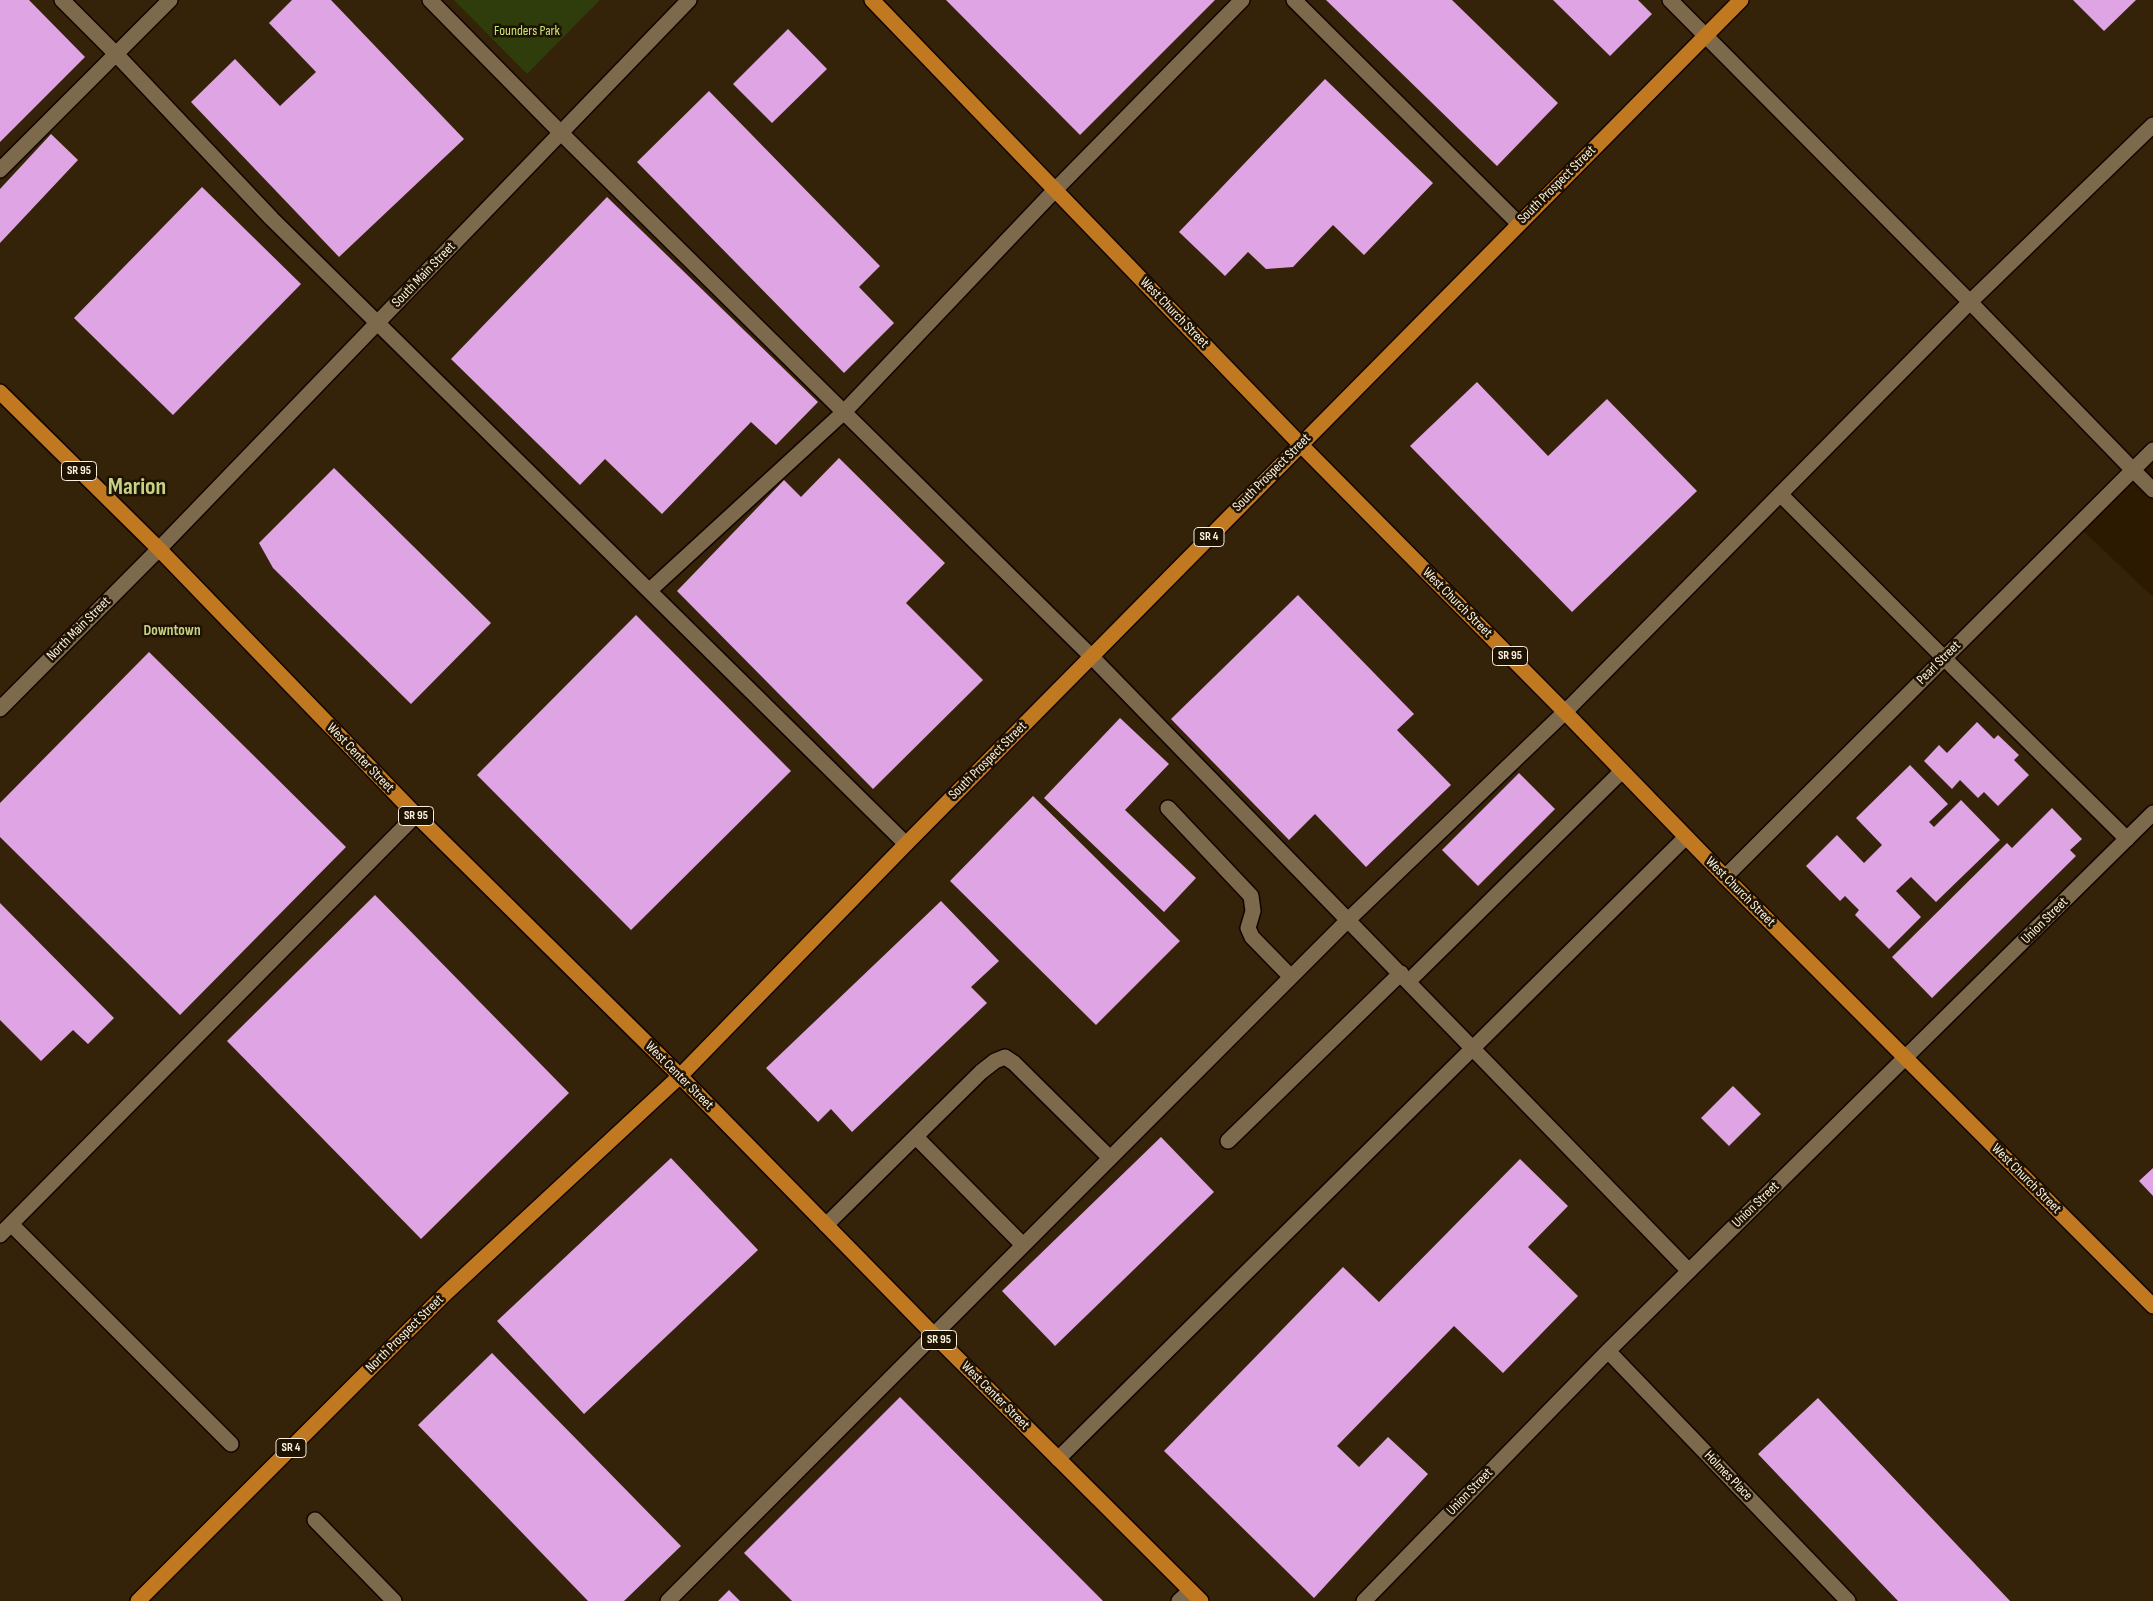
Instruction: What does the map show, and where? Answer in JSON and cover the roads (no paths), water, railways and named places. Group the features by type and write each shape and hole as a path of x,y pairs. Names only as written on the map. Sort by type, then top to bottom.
{"main road":[{"name":"West Church Street","path":"872,0 1300,444 1725,877 2153,1306"},
{"name":"South Prospect Street","path":"680,1076 1300,444 1741,0"},
{"name":"SR 95","path":"0,392 159,549"},
{"name":"West Center Street","path":"159,549 416,816 680,1076 934,1335 1058,1458 1190,1598"},
{"name":"North Prospect Street","path":"138,1601 445,1294 680,1076"}],"street":[{"path":"62,0 116,54 272,219 379,322 906,844"},
{"path":"0,170 170,0"},
{"path":"430,0 561,133 1091,656 1349,919 1689,1271"},
{"name":"South Main Street","path":"159,549 689,0"},
{"path":"650,590 844,412 1055,190 1242,0"},
{"path":"1294,0 1519,224"},
{"path":"1670,0 1970,302 2153,490"},
{"path":"668,1601 1349,919 1565,712 1970,302 2153,125"},
{"name":"Pearl Street","path":"1725,877 2153,450"},
{"path":"1780,494 2128,838"},
{"name":"North Main Street","path":"0,709 159,549"},
{"path":"1228,1141 1405,977 1622,771"},
{"path":"1168,808 1251,896 1253,911 1248,928 1252,937 1291,977"},
{"name":"Union Street","path":"1364,1601 1608,1351 2153,813"},
{"path":"0,1235 416,816"},
{"path":"1058,1458 1686,837"},
{"path":"826,1225 981,1072 995,1061 1005,1057 1014,1063 1110,1158"},
{"path":"916,1137 1024,1245"},
{"path":"11,1224 231,1444"},
{"name":"Holmes Place","path":"1608,1351 1848,1601"},
{"path":"315,1520 394,1601"}],"district":[{"name":"Marion","path":"137,488"},
{"name":"Downtown","path":"172,631"}],"park label":[{"name":"Founders Park","path":"527,31"}]}
